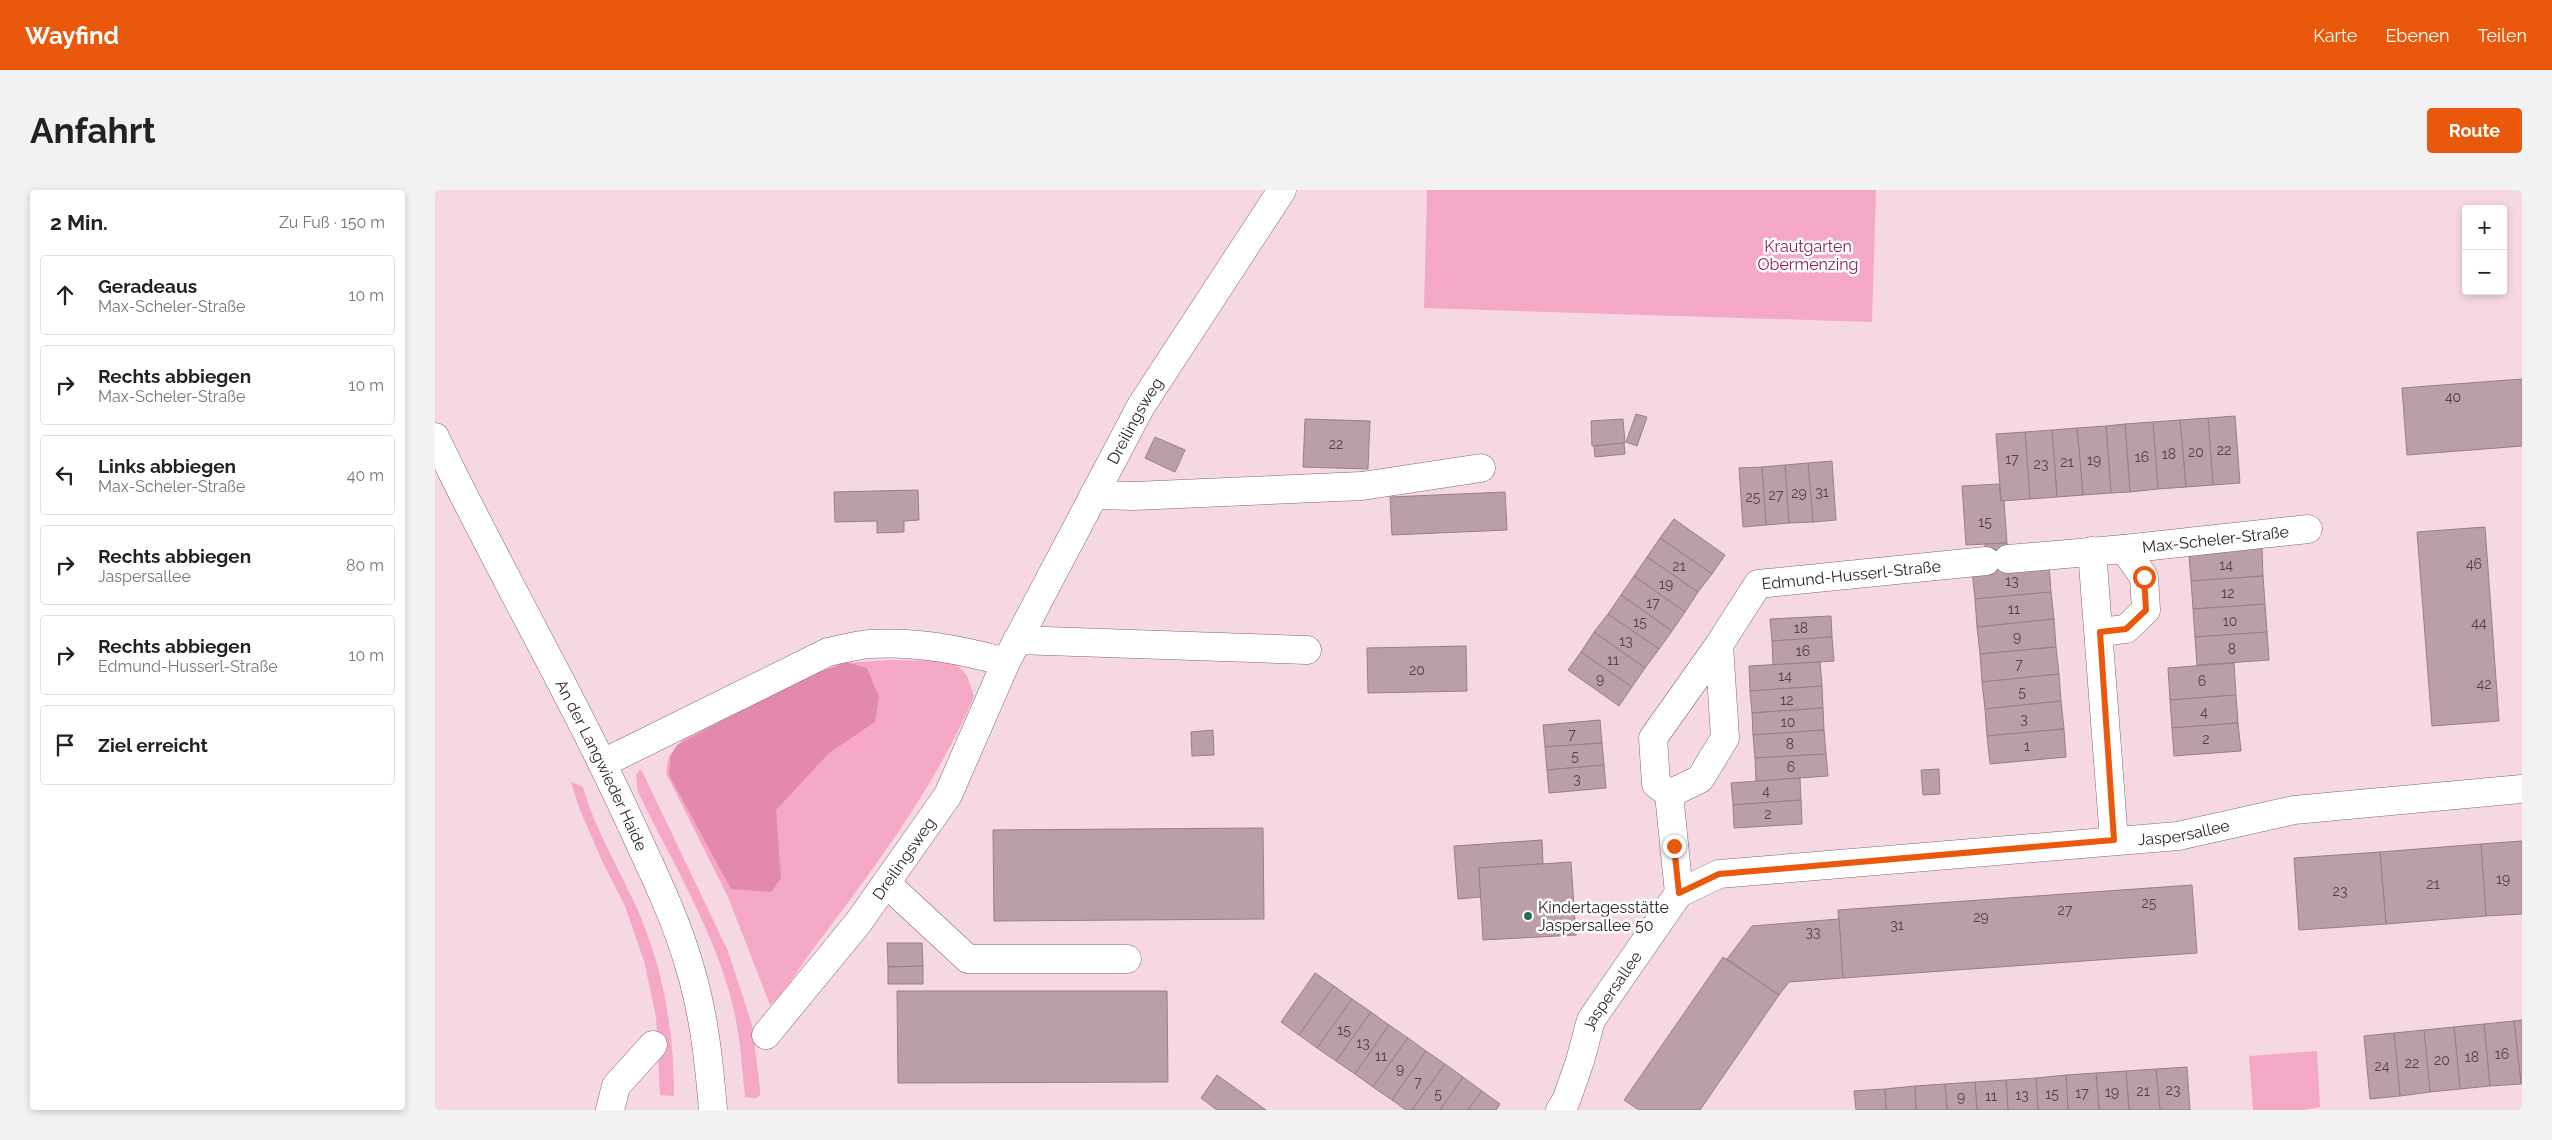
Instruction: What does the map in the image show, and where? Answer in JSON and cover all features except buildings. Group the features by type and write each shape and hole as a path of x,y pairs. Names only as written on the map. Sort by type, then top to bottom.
{"street":[{"name":"Dreilingsweg","path":"766,1035 858,923 948,795 1011,651 1141,406 1282,190"},
{"name":"An der Langwieder Haide","path":"435,437 479,528 603,763 665,900 690,968 701,1011 710,1070 713,1110"},
{"path":"1094,494 1134,496 1363,486 1481,468"},
{"name":"Max-Scheler-Straße","path":"1997,560 2124,549 2309,529"},
{"name":"Max-Scheler-Straße","path":"2100,632 2126,629 2146,610 2144,577 2124,549"},
{"path":"2092,551 2100,632 2114,840"},
{"name":"Edmund-Husserl-Straße","path":"1679,893 1669,794 1657,784 1653,738 1719,645 1758,584 1997,560"},
{"path":"603,763 828,652 869,644 1011,651 1307,650"},
{"path":"1669,794 1700,779 1725,738 1719,645"},
{"name":"Jaspersallee","path":"1560,1110 1567,1101 1591,1020 1679,893 1719,874 2178,836 2295,810 2522,789"},
{"path":"886,883 968,960 1127,960"},
{"path":"610,1110 616,1086 653,1045"}],"green space":[{"name":"Krautgarten Obermenzing","path":"1427,190 1876,190 1872,322 1424,308"},
{"path":"888,660 954,661 967,676 974,696 942,761 903,825 788,985 770,1005 728,897 666,773 669,756 684,738 790,683 847,663"},
{"path":"641,769 728,951 752,1025 760,1088 760,1095 756,1098 745,1097 741,1051 733,1006 715,951 691,897 638,792 636,775"},
{"path":"571,782 583,787 601,835 648,935 661,980 670,1026 674,1096 660,1095 656,1017 644,961 625,906 603,863 580,810"},
{"path":"2317,1051 2320,1107 2303,1110 2253,1110 2249,1056"}],"shaded area":[{"path":"846,662 867,668 879,697 875,722 829,753 776,810 781,878 771,892 731,889 669,775 671,755 677,745 793,682"}],"place":[{"name":"Kindertagesstätte Jaspersallee 50","path":"1528,916"}],"route":[{"path":"1674,846 1679,893 1719,874 2114,840 2100,632 2126,629 2146,610 2144,577"}]}
